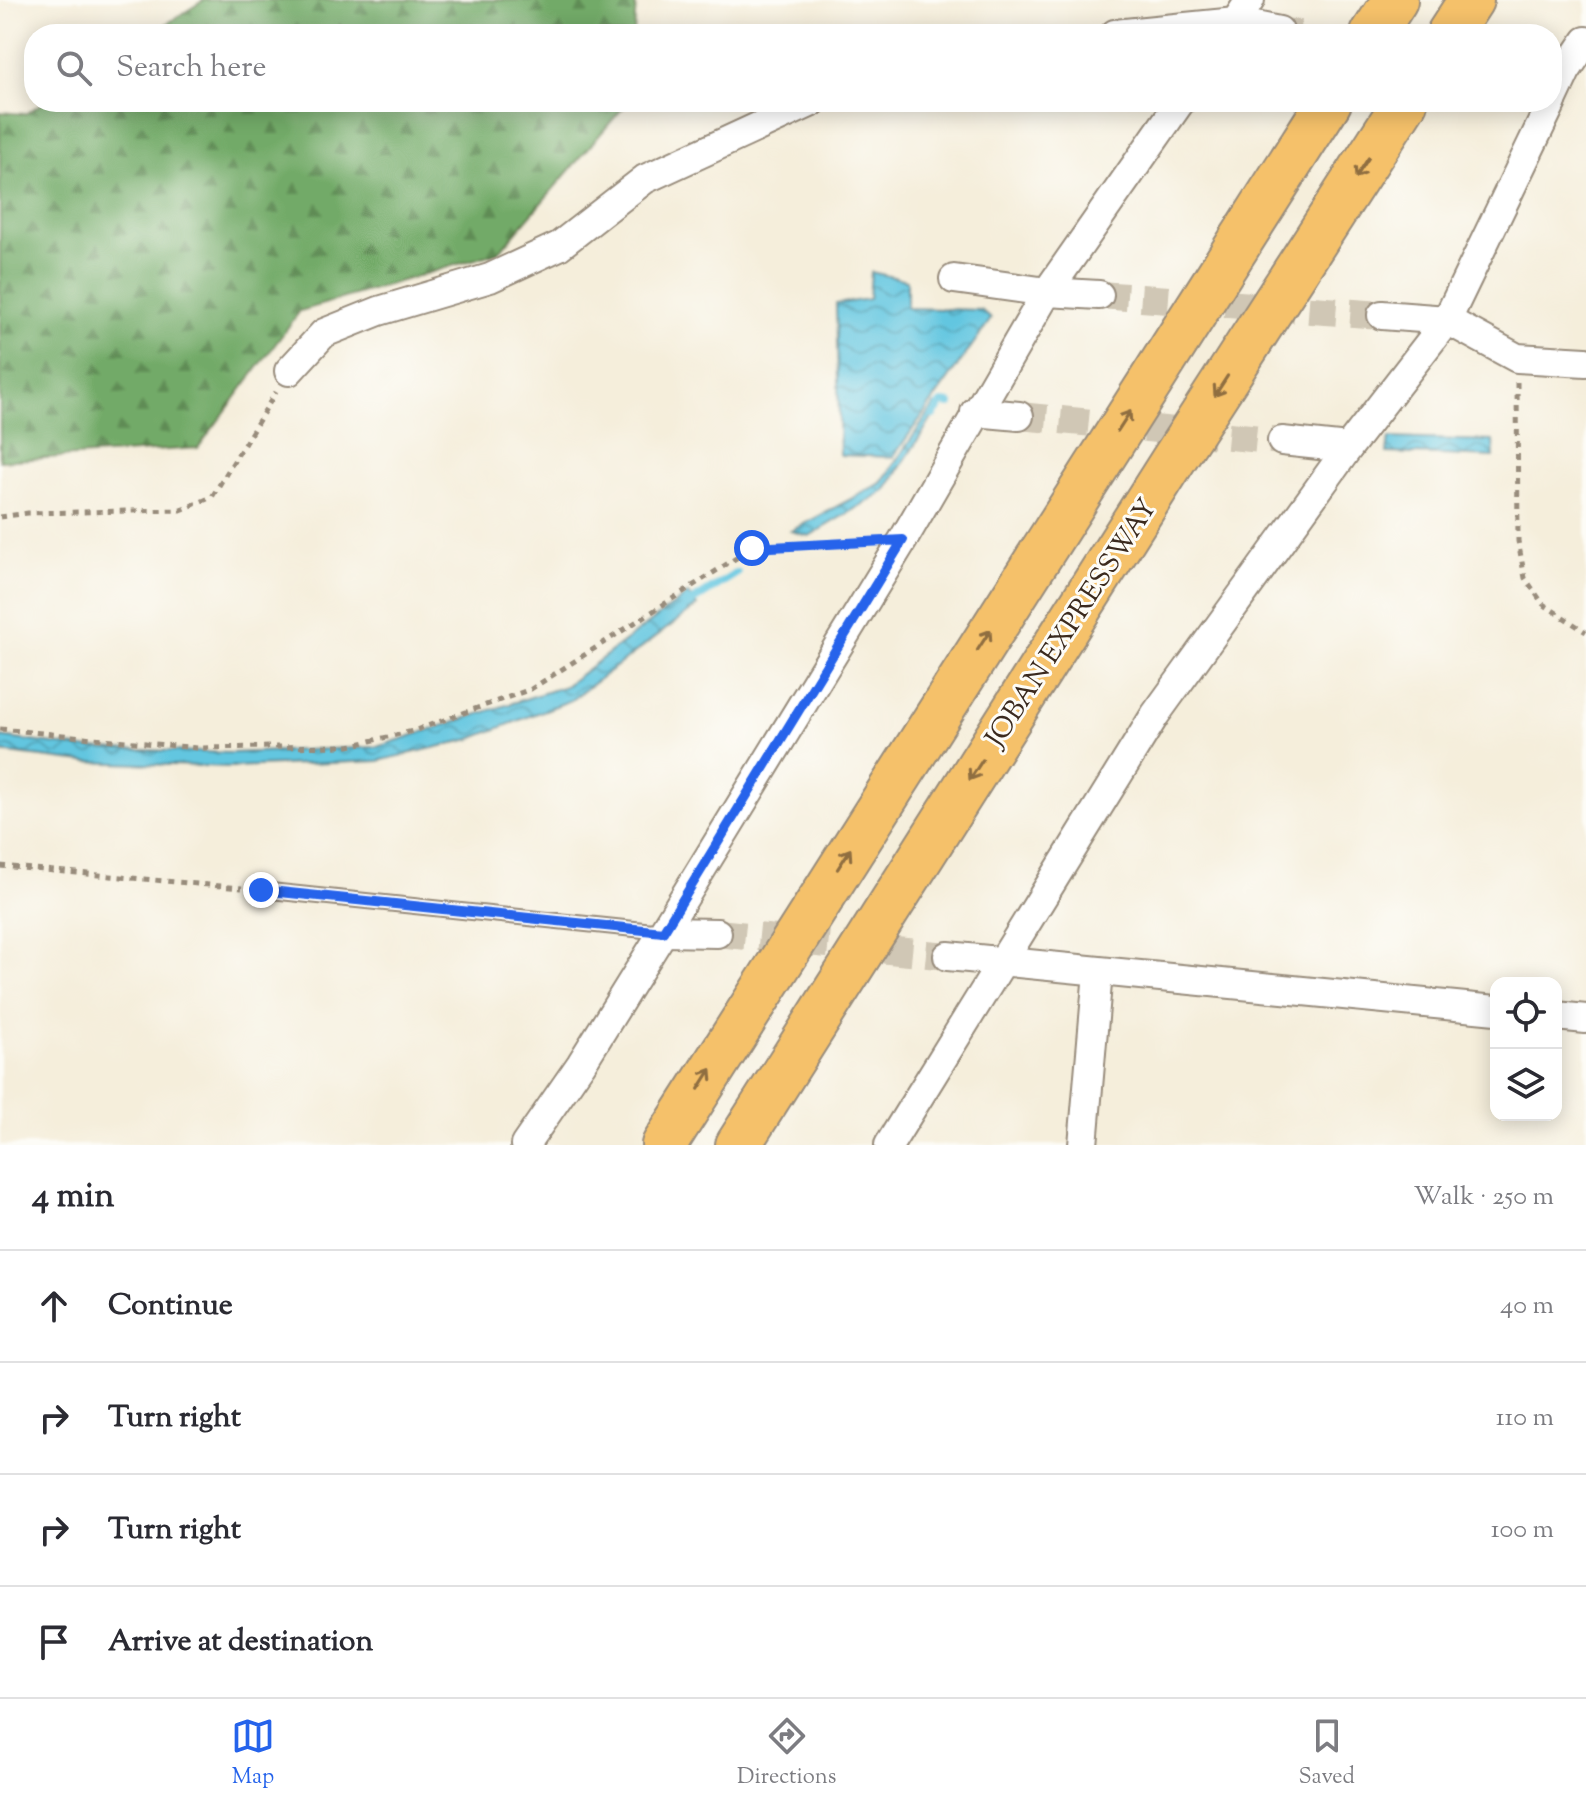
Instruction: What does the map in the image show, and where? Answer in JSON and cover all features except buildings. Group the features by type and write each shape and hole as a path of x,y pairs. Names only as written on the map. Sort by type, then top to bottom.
{"highway":[{"path":"1379,24 1395,0"},
{"path":"1455,24 1471,0"},
{"path":"664,1145 1323,112"},
{"name":"JOBAN EXPRESSWAY","path":"738,1145 1399,112"},
{"path":"758,1145 846,973"}],"street":[{"path":"1197,24 1238,19"},
{"path":"1568,71 1586,41"},
{"path":"289,371 324,333 379,311 490,278 559,246 645,179 790,112"},
{"path":"525,1145 581,1064 903,540 1047,292 1173,112"},
{"path":"889,1145 1000,961 1155,715 1348,448 1447,320 1547,112"},
{"path":"954,279 1047,292 1099,295"},
{"path":"1382,315 1447,320 1517,358 1586,362"},
{"path":"975,412 1019,416"},
{"path":"1282,441 1348,448"},
{"path":"663,932 717,933"},
{"path":"948,956 1490,1009"},
{"path":"1083,1145 1098,972"},
{"path":"1562,1017 1586,1019"}],"lane":[{"path":"261,890 663,932"}],"path":[{"path":"1517,358 1518,541 1525,578 1543,604 1586,632"},
{"path":"0,517 28,513 181,510 212,497 289,371"},
{"path":"0,729 197,748 349,746 413,731 531,689 752,548 903,540"},
{"path":"0,866 261,890"}],"green space":[{"path":"204,0 636,0 635,24 167,24"},
{"path":"0,112 619,112 499,252 300,311 198,448 0,461"}],"water":[{"path":"871,272 907,280 907,308 981,310 991,319 893,457 840,455 836,304 869,299"},
{"path":"935,404 938,409 885,491 809,536 791,531 881,483"},
{"path":"1389,438 1493,441 1494,457 1387,453"},
{"path":"688,594 697,606 571,700 471,739 378,761 231,767 84,762 0,752 0,737 84,748 231,753 377,747 565,686"}],"waterway":[{"path":"933,415 942,403 950,404"},
{"path":"685,606 737,573"}],"tunnel":[{"path":"1099,295 1382,315"},
{"path":"1019,416 1282,441"},
{"path":"717,933 948,956"}],"route":[{"path":"261,890 663,932 903,540 752,548"}]}
